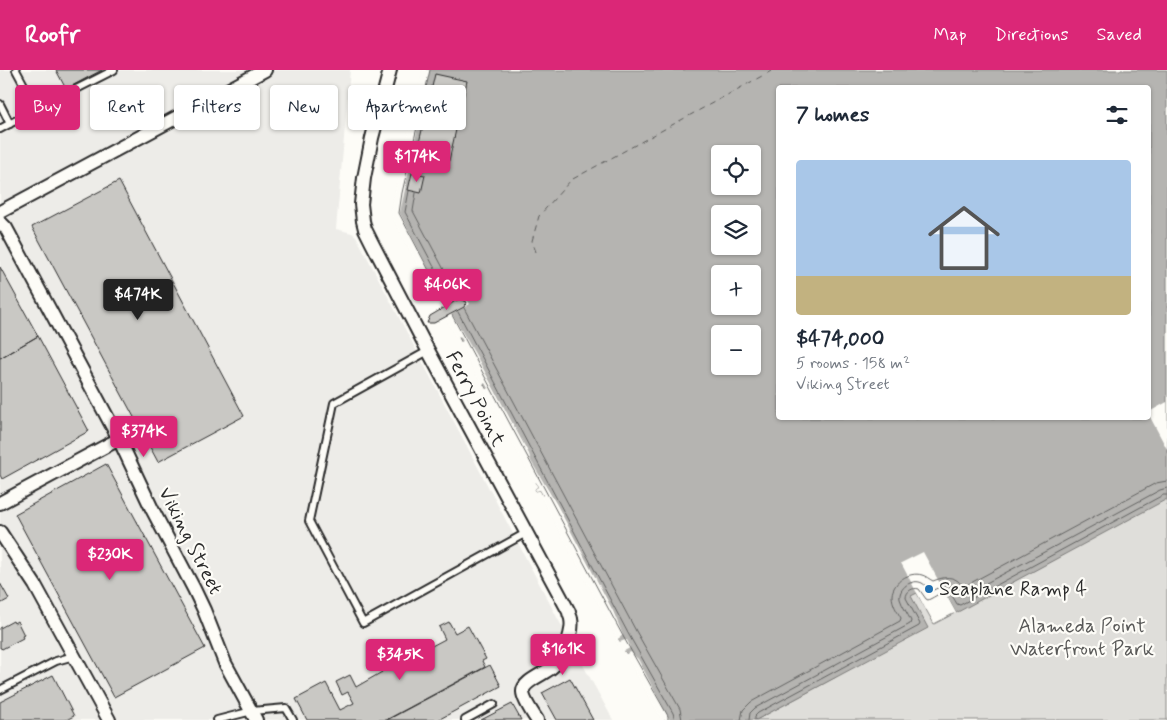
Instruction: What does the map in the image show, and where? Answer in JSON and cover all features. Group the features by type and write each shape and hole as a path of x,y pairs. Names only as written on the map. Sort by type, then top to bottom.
{"street":[{"path":"0,212 265,70"},
{"name":"Ferry Point","path":"390,70 372,138 364,178 361,204 363,221 372,244 428,351 572,620 566,646 560,658 552,668 530,681 524,687 523,693 537,720"},
{"name":"Viking Street","path":"0,222 6,228 119,439 152,509 194,588 225,663 254,715"},
{"path":"0,503 119,439"},
{"path":"0,532 35,585 74,656 105,719"}],"lane":[{"path":"16,70 24,85"},
{"path":"80,88 114,70"},
{"path":"0,104 10,124"},
{"path":"0,129 15,122"},
{"path":"428,351 334,403 309,521 363,623 526,534"},
{"path":"0,690 56,660 74,656"},
{"path":"465,720 494,704"},
{"path":"217,720 286,708 293,720"}],"shaded area":[{"path":"0,70 350,70 336,229 352,233 356,236 613,720 0,720"}],"green space":[{"name":"Alameda Point Waterfront Park","path":"1167,449 1167,720 756,720 836,677 913,586 934,624 955,613 934,572 1012,582 1064,554"}],"water":[{"path":"426,70 1167,70 1167,499 956,613 947,596 925,607 917,593 911,596 928,628 756,720 664,720 626,654 540,490 536,491 535,489 538,487 393,214 412,130 466,130 466,85 423,85"}],"pier":[{"path":"423,70 430,70 427,85 420,85"},
{"path":"409,130 417,130 400,213 447,305 465,296 470,304 452,314 613,611 623,635 618,639 620,642 627,640 629,644 630,648 624,651 626,654 631,652 638,659 670,720 662,720 627,657 615,640 616,637 541,497 543,495 540,490 536,491 535,489 538,487 536,482 534,483 484,390 488,388 485,383 481,385 464,349 462,349 459,343 463,341 460,336 456,338 439,305 442,302 439,297 435,299 422,270 420,270 391,215"},
{"path":"1167,402 1167,449 1151,419 1151,411"},
{"name":"Seaplane Ramp 4","path":"923,552 956,613 954,614 946,599 926,610 901,563"}],"building":[{"path":"56,70 102,70 74,85 64,85"},
{"path":"435,74 467,81 466,85 432,85"},
{"path":"422,130 456,130 448,165 416,157 417,150 415,150 416,146 418,147"},
{"path":"412,173 425,175 421,193 408,190"},
{"path":"119,181 244,416 158,462 32,227"},
{"path":"0,267 38,336 0,358"},
{"path":"459,299 467,302 464,307 434,323 427,323 430,316"},
{"path":"38,336 89,431 2,479 0,475 0,358"},
{"path":"106,464 205,648 114,697 15,514"},
{"path":"0,583 9,599 0,604"},
{"path":"13,621 14,623 17,621 24,635 22,636 23,638 2,649 0,648 0,628"},
{"path":"449,622 455,633 468,626 486,659 482,661 485,667 386,720 307,720 296,699 326,683 340,710 354,703 348,692 342,695 336,682 350,675 356,687 382,672 376,661 392,652 398,664 403,661 397,649 405,645 411,657 445,639 439,627"},
{"path":"490,665 501,686 438,720 387,720"},
{"path":"53,675 74,716 66,720 0,720 0,702"},
{"path":"570,678 593,720 557,720 542,693"},
{"path":"512,704 521,720 481,720"}],"ferry route":[{"path":"536,252 532,241 539,216 571,180 773,70"}],"place":[{"name":"Seaplane Ramp 4","path":"929,589"}]}
